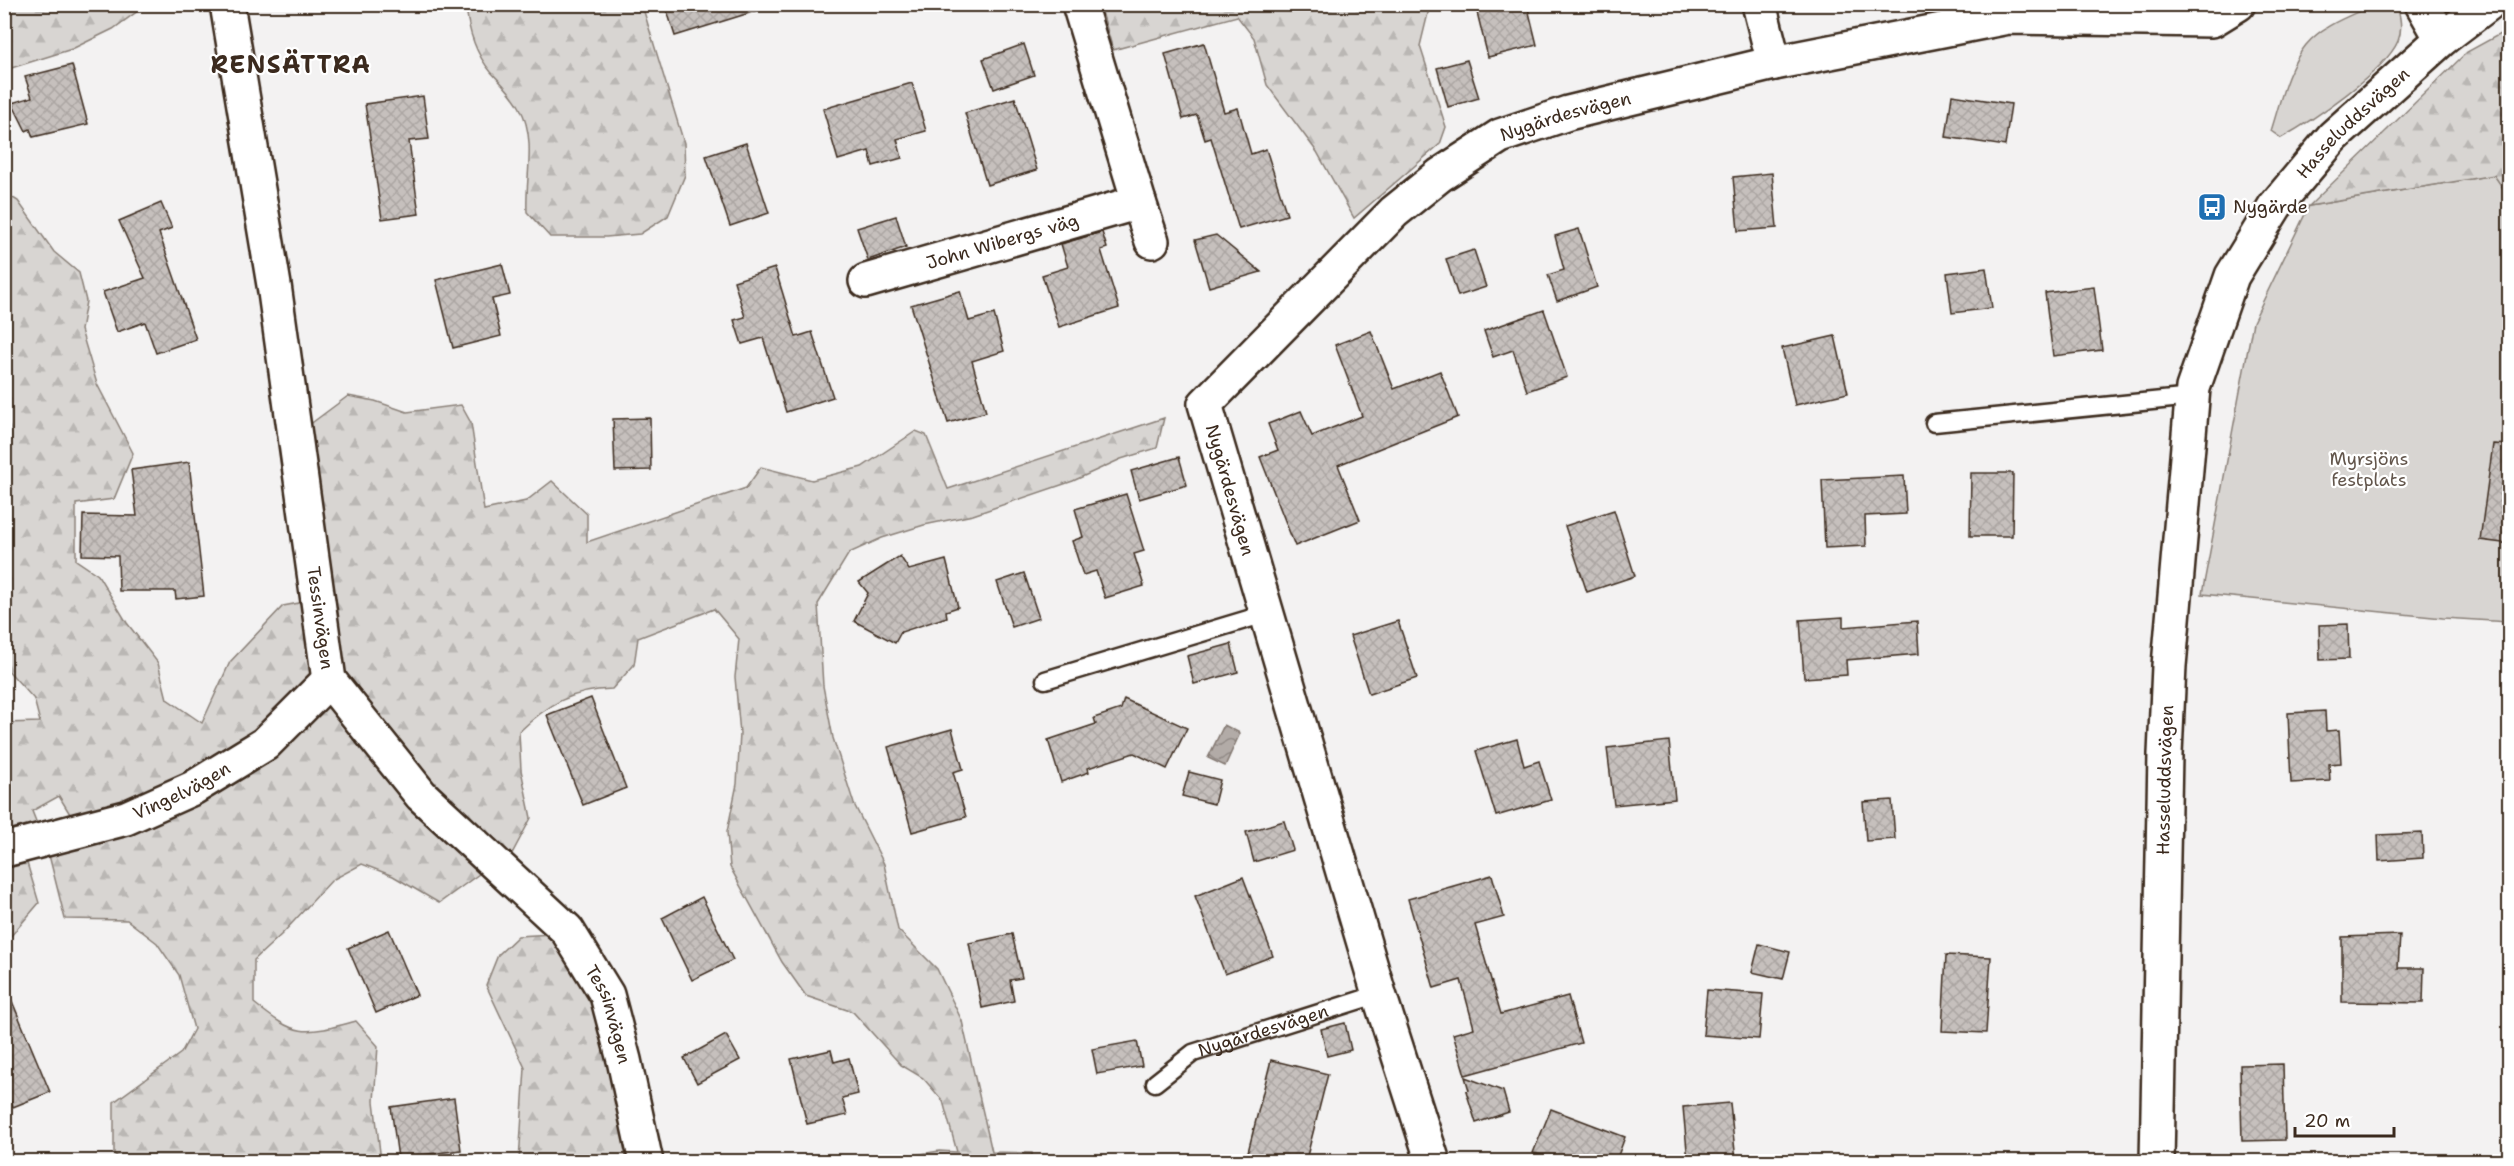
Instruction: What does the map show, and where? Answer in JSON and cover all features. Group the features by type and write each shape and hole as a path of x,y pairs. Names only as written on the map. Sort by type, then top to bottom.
{"street":[{"name":"Tessinvägen","path":"227,4 274,285 329,680 421,795 567,930 606,995 624,1059 646,1161"},
{"path":"1079,4 1152,241"},
{"path":"1759,4 1774,63"},
{"name":"Nygärdesvägen","path":"1433,1161 1379,994 1265,614 1205,404 1394,212 1440,175 1500,136 1568,113 1774,63 2008,17 2212,20 2238,4"},
{"path":"2422,4 2442,39"},
{"name":"Hasseluddsvägen","path":"2157,1161 2165,754 2169,666 2192,397 2232,276 2275,206 2333,137 2442,39 2488,4"},
{"name":"John Wibergs väg","path":"866,281 1139,202"},
{"name":"Vingelvägen","path":"4,850 126,818 193,788 265,744 329,680"}],"lane":[{"path":"1934,423 2192,397"},
{"path":"1045,680 1265,614"},
{"name":"Nygärdesvägen","path":"1155,1083 1192,1053 1379,994"}],"green space":[{"path":"5,4 146,5 113,29 72,49 5,70"},
{"path":"466,5 642,5 684,143 685,175 668,216 640,234 606,237 550,237 527,212 529,146 525,121 514,98 481,57 471,32"},
{"path":"1100,5 1430,5 1420,46 1446,127 1440,144 1354,218 1317,152 1267,85 1254,38 1237,16 1113,50"},
{"path":"2373,5 2397,5 2400,32 2398,41 2390,53 2363,81 2310,120 2281,138 2271,131 2289,75 2306,45 2328,26"},
{"path":"2509,29 2509,197 2494,175 2309,206 2467,52"},
{"name":"Myrsjöns festplats","path":"2494,175 2510,197 2509,622 2443,618 2202,594 2253,322 2309,206"},
{"path":"5,193 18,201 54,252 79,273 86,301 81,330 97,384 133,453 114,499 76,504 76,560 98,575 127,623 158,663 167,699 202,723 230,662 283,606 310,601 321,677 259,737 188,779 73,819 59,796 32,811 39,829 5,839 4,723 40,722 34,699 5,667"},
{"path":"348,396 375,401 407,412 461,405 471,423 484,510 526,501 552,481 587,514 587,542 746,488 761,467 812,480 862,467 916,431 926,435 948,489 1164,418 1157,448 1121,459 1073,481 973,515 924,525 882,538 849,553 818,604 823,686 833,738 854,804 884,864 898,930 937,969 962,1021 992,1152 1032,1153 1032,1161 879,1161 939,1151 957,1152 943,1101 923,1078 901,1065 853,1012 806,996 782,962 730,867 727,832 737,784 740,734 735,677 739,639 714,609 638,638 634,665 612,689 585,692 561,700 519,732 521,770 531,818 507,863 425,788 344,684 305,428"},
{"path":"328,691 486,869 439,903 393,876 362,864 332,880 282,934 254,960 254,1003 281,1023 291,1028 312,1031 356,1021 378,1046 374,1101 381,1161 125,1162 114,1154 114,1102 181,1053 194,1029 179,975 157,943 127,920 65,919 48,851 130,828"},
{"path":"27,863 39,903 5,943 5,869"},
{"path":"552,934 601,1003 636,1161 519,1161 525,1068 486,985 498,955 518,936"}],"water":[{"path":"1224,725 1240,733 1225,766 1208,758"}],"building":[{"path":"665,4 755,4 756,11 675,36"},
{"path":"1475,4 1527,4 1537,45 1488,57"},
{"path":"1204,43 1224,112 1238,108 1251,154 1266,149 1287,215 1239,229 1211,138 1205,140 1197,115 1183,119 1165,54"},
{"path":"1024,44 1034,75 994,89 983,59"},
{"path":"1467,60 1479,98 1448,107 1437,68"},
{"path":"72,65 88,124 33,137 30,129 26,131 12,103 32,97 25,77"},
{"path":"912,83 926,131 897,139 902,158 873,166 869,151 838,160 823,109"},
{"path":"1952,95 2011,104 2005,146 1946,137"},
{"path":"423,96 429,139 409,141 419,214 382,219 365,104"},
{"path":"1015,98 1037,170 987,185 965,113"},
{"path":"746,143 769,213 730,226 706,156"},
{"path":"1772,173 1777,228 1738,231 1733,177"},
{"path":"161,203 172,228 159,233 196,339 156,353 145,322 117,332 103,292 145,278 119,221"},
{"path":"896,216 906,247 868,260 857,228"},
{"path":"1579,229 1597,287 1557,301 1548,275 1564,270 1555,236"},
{"path":"1102,232 1107,248 1101,250 1119,308 1059,327 1042,275 1068,267 1061,244"},
{"path":"1216,235 1261,272 1209,287 1195,240"},
{"path":"1474,250 1486,287 1458,296 1446,259"},
{"path":"502,264 510,295 492,299 501,336 453,348 436,280"},
{"path":"775,268 796,337 812,332 833,397 786,412 763,338 742,344 734,320 745,317 734,281"},
{"path":"1986,268 1992,308 1952,313 1947,273"},
{"path":"2094,287 2102,350 2053,356 2045,293"},
{"path":"960,291 969,321 994,314 1004,351 972,361 986,412 948,423 911,305"},
{"path":"1544,310 1567,377 1527,391 1513,350 1493,357 1484,331"},
{"path":"1371,331 1394,389 1440,371 1458,417 1338,465 1360,520 1295,546 1260,457 1278,450 1268,424 1301,411 1312,436 1362,416 1335,345"},
{"path":"1835,336 1848,393 1795,405 1782,348"},
{"path":"650,418 651,470 615,471 613,419"},
{"path":"2493,444 2510,445 2510,544 2480,540"},
{"path":"1179,457 1187,485 1139,499 1131,471"},
{"path":"189,462 204,596 176,599 175,591 119,591 118,556 82,555 83,515 137,516 131,470"},
{"path":"1971,473 2013,473 2012,536 1970,536"},
{"path":"1904,476 1906,514 1865,516 1866,546 1825,548 1822,480"},
{"path":"1126,494 1144,551 1134,554 1144,586 1105,598 1096,571 1083,575 1072,541 1083,537 1075,509"},
{"path":"1614,510 1635,576 1587,592 1565,526"},
{"path":"900,556 909,570 946,560 958,607 946,611 947,617 901,632 895,643 854,621 868,593 859,582"},
{"path":"1024,573 1039,618 1012,627 997,582"},
{"path":"1843,617 1843,627 1917,621 1919,654 1846,660 1847,675 1804,678 1800,620"},
{"path":"1398,621 1417,678 1369,694 1350,636"},
{"path":"2348,624 2349,659 2320,660 2319,625"},
{"path":"1231,644 1238,672 1194,684 1187,656"},
{"path":"591,698 626,788 583,805 547,715"},
{"path":"1124,699 1187,728 1167,769 1134,753 1088,768 1089,772 1061,782 1048,740 1096,724 1094,718 1121,709"},
{"path":"2325,711 2326,731 2339,730 2341,763 2329,764 2330,781 2291,783 2288,713"},
{"path":"952,729 963,769 953,772 966,817 912,832 888,747"},
{"path":"1517,739 1524,766 1539,761 1551,800 1496,816 1476,751"},
{"path":"1669,741 1675,799 1614,805 1607,748"},
{"path":"1189,772 1220,780 1214,804 1182,796"},
{"path":"1892,800 1895,839 1866,841 1863,802"},
{"path":"1284,821 1293,850 1254,862 1246,832"},
{"path":"2422,833 2423,858 2379,861 2378,835"},
{"path":"1492,875 1504,917 1475,925 1501,1014 1568,996 1581,1043 1465,1075 1453,1034 1474,1028 1461,980 1434,988 1408,899"},
{"path":"1243,877 1273,956 1225,974 1195,896"},
{"path":"702,897 733,960 692,980 662,918"},
{"path":"389,930 417,995 376,1013 348,948"},
{"path":"1012,934 1022,978 1010,980 1014,1001 982,1008 969,943"},
{"path":"2400,935 2398,968 2424,968 2423,1003 2342,1002 2342,937"},
{"path":"1759,944 1790,952 1783,979 1752,972"},
{"path":"1946,955 1991,957 1986,1033 1942,1031"},
{"path":"4,982 50,1092 13,1107 4,1086"},
{"path":"1707,990 1763,994 1759,1039 1703,1035"},
{"path":"1345,1023 1351,1050 1327,1056 1321,1029"},
{"path":"726,1035 740,1060 697,1083 684,1058"},
{"path":"1137,1041 1142,1066 1097,1074 1092,1049"},
{"path":"831,1050 834,1062 849,1058 858,1094 842,1098 847,1115 807,1124 791,1059"},
{"path":"1271,1060 1328,1074 1306,1160 1294,1157 1292,1161 1268,1161 1247,1156"},
{"path":"2283,1064 2285,1140 2242,1141 2240,1065"},
{"path":"1465,1077 1503,1091 1509,1112 1476,1123 1466,1091 1469,1090"},
{"path":"454,1098 461,1150 398,1158 391,1107"},
{"path":"1730,1103 1736,1161 1688,1161 1683,1107"},
{"path":"1551,1109 1625,1137 1616,1161 1557,1161 1533,1153"}],"place":[{"name":"Nygärde","path":"2212,207"}],"district":[{"name":"RENSÄTTRA","path":"291,65"}]}
